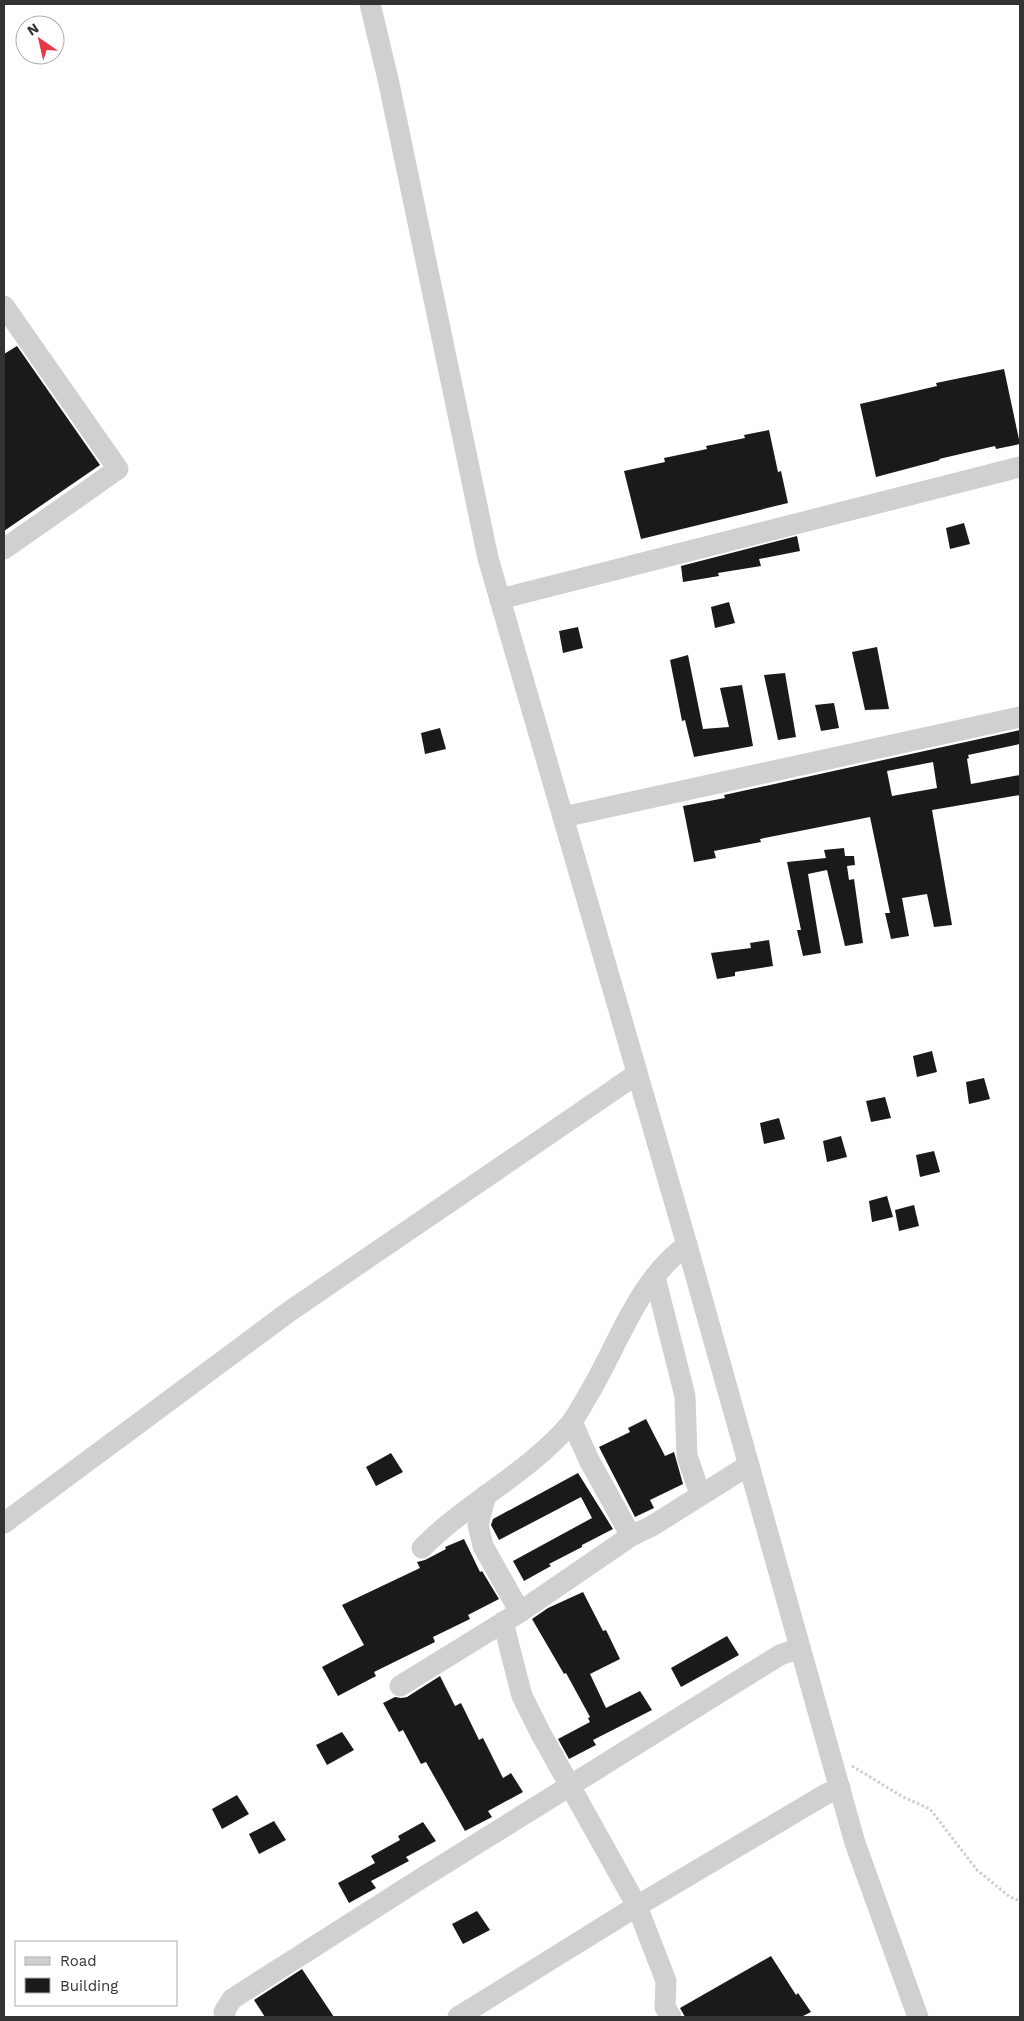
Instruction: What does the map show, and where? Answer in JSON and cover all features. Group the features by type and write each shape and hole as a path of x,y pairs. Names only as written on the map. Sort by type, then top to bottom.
{"street":[{"path":"370,4 388,79 488,558 749,1465 855,1843 918,2017"},
{"path":"4,549 118,469 7,318"},
{"path":"500,599 1020,467"},
{"path":"563,817 1020,717"},
{"path":"4,1523 290,1311 637,1074"},
{"path":"422,1548 431,1538 547,1448 572,1422 608,1359 630,1313 672,1256 686,1245"},
{"path":"655,1277 685,1396 687,1456 700,1494"},
{"path":"572,1422 589,1460 631,1536"},
{"path":"400,1686 512,1617 631,1536 652,1526 700,1494 749,1465"},
{"path":"486,1495 478,1525 483,1546 512,1617 522,1696 541,1734 637,1906 666,1981 666,2007 672,2017"},
{"path":"221,2015 232,1999 425,1876 780,1655 800,1648"},
{"path":"458,2017 637,1906 826,1794 840,1788"}],"path":[{"path":"830,1753 903,1797 930,1809 977,1870 1010,1897 1020,1901"}],"building":[{"path":"17,346 100,465 4,531 4,354"},
{"path":"1004,369 1020,444 996,449 995,446 939,459 876,477 860,404 937,386 936,383"},
{"path":"769,430 778,472 781,471 788,503 641,539 624,471 665,462 664,458 707,449 706,446 745,438 744,435"},
{"path":"964,523 970,544 950,549 946,528"},
{"path":"797,536 800,551 759,559 761,566 718,573 719,576 683,582 681,566"},
{"path":"729,602 735,623 715,628 711,607"},
{"path":"578,627 583,648 563,653 559,631"},
{"path":"877,647 889,709 865,710 852,652"},
{"path":"688,655 703,729 729,727 720,688 742,685 753,746 694,757 685,720 682,721 670,660"},
{"path":"785,673 796,737 778,740 764,675"},
{"path":"834,703 839,728 821,731 815,705"},
{"path":"440,728 446,749 425,754 421,733"},
{"path":"1020,730 1020,744 968,755 969,758 967,759 971,784 1020,775 1020,795 932,810 952,925 934,927 927,894 902,898 909,936 891,939 885,913 890,913 870,817 760,839 761,842 714,851 716,858 694,862 683,806 725,798 724,795","holes":["933,762 937,788 892,796 887,771"]},
{"path":"844,848 845,856 854,856 855,865 847,866 849,880 854,879 863,943 845,946 827,870 808,874 821,953 803,956 797,930 801,930 787,862 826,858 824,850"},
{"path":"769,940 773,966 735,972 735,976 717,979 711,953 751,948 750,943"},
{"path":"932,1051 937,1072 917,1077 913,1056"},
{"path":"984,1078 990,1099 969,1104 966,1082"},
{"path":"885,1097 891,1118 871,1122 866,1101"},
{"path":"779,1118 785,1139 764,1144 760,1123"},
{"path":"841,1136 847,1157 827,1162 823,1141"},
{"path":"934,1151 940,1172 920,1177 916,1155"},
{"path":"887,1196 893,1217 872,1222 869,1201"},
{"path":"914,1205 919,1226 899,1231 895,1210"},
{"path":"646,1419 665,1456 674,1452 683,1484 650,1500 654,1508 635,1517 599,1447 630,1432 628,1428"},
{"path":"391,1453 403,1472 376,1486 366,1467"},
{"path":"578,1473 613,1529 549,1564 551,1566 524,1581 513,1561 592,1518 581,1497 499,1540 491,1525 493,1519"},
{"path":"464,1539 480,1572 482,1571 499,1599 468,1615 470,1619 433,1637 435,1642 374,1672 376,1676 338,1696 322,1667 364,1645 342,1605 420,1568 417,1562 425,1560 446,1549 445,1547"},
{"path":"583,1592 603,1631 606,1630 620,1659 590,1674 606,1708 640,1691 652,1710 593,1740 596,1745 569,1759 558,1739 590,1722 588,1718 590,1717 566,1673 564,1674 532,1619 548,1608"},
{"path":"727,1636 739,1655 681,1687 671,1668"},
{"path":"440,1676 455,1706 461,1703 479,1740 483,1738 503,1778 511,1773 523,1792 488,1811 492,1817 465,1831 426,1762 421,1764 403,1730 399,1732 383,1703 395,1697 407,1697"},
{"path":"342,1732 354,1750 327,1765 316,1745"},
{"path":"237,1795 249,1814 222,1829 212,1809"},
{"path":"274,1821 286,1840 259,1854 249,1834"},
{"path":"423,1822 436,1841 406,1857 409,1861 371,1881 376,1888 349,1903 338,1883 375,1863 371,1856 400,1840 398,1836"},
{"path":"477,1911 490,1930 463,1944 452,1924"},
{"path":"771,1956 796,1995 798,1993 811,2012 801,2017 685,2017 680,2008"},
{"path":"302,1969 334,2017 265,2017 254,2000"}]}
